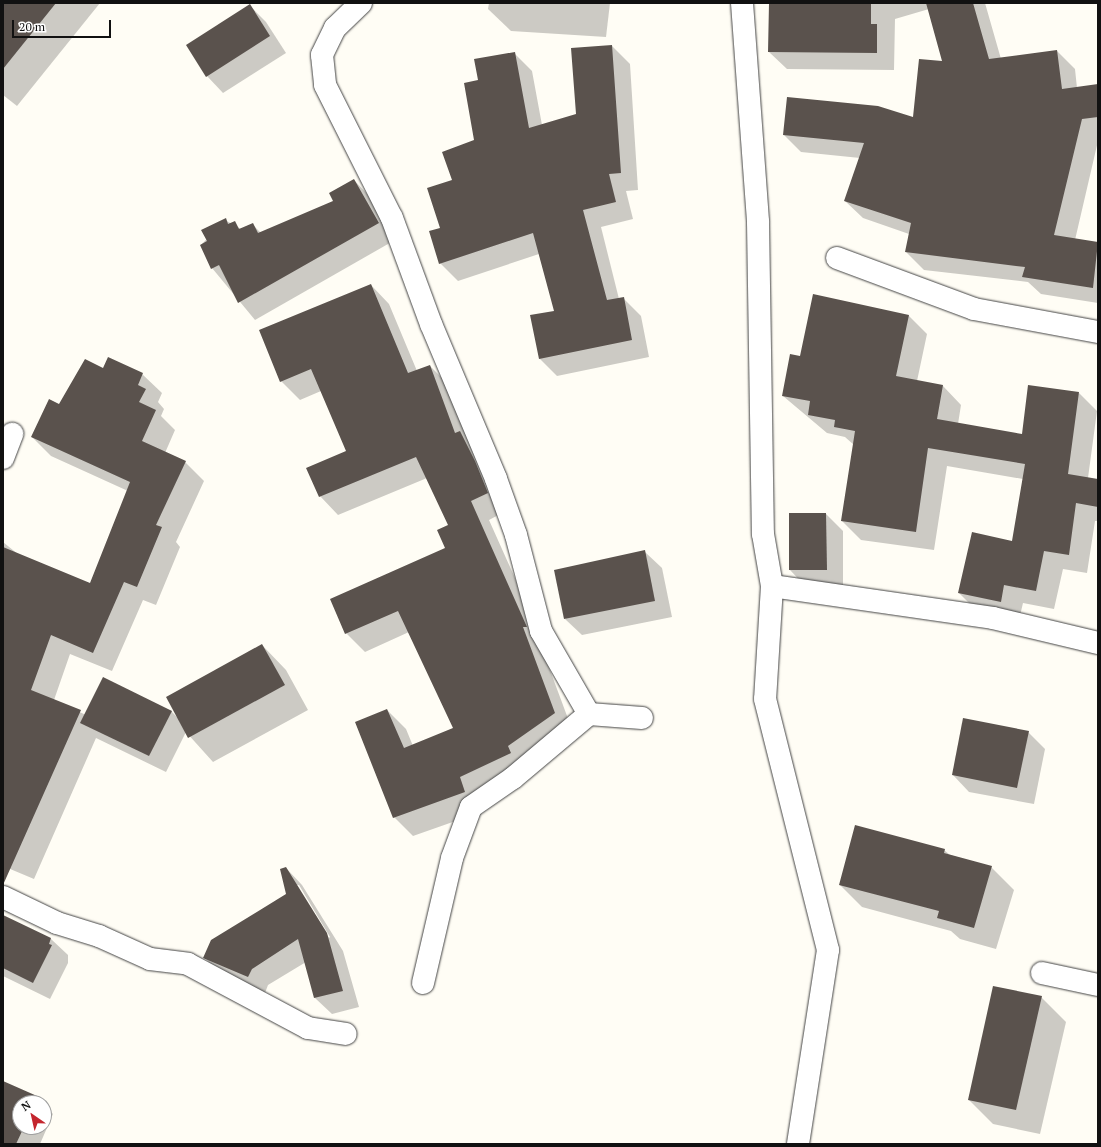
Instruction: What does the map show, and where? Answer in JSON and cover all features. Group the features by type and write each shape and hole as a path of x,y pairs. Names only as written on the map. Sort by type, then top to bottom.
{"street":[{"path":"361,3 335,28 322,56 325,85 392,218 431,324 496,479 516,535 541,631 589,714"},
{"path":"742,3 758,222 763,534 772,586 765,699 828,950 798,1144"},
{"path":"837,258 974,309 1098,332"},
{"path":"3,458 12,434"},
{"path":"772,586 993,618 1098,643"},
{"path":"423,983 452,858 471,807 513,778 589,714 642,718"},
{"path":"3,897 58,923 99,936 150,958 188,964 308,1028 346,1034"},
{"path":"1042,973 1098,985"}],"building":[{"path":"3,3 56,3 3,69"},
{"path":"769,3 871,3 871,24 877,24 877,53 768,52"},
{"path":"926,3 973,3 989,59 1057,50 1062,89 1098,84 1098,117 1082,119 1054,235 1098,242 1093,288 1022,277 1025,267 905,252 911,223 844,201 864,143 783,135 787,97 878,106 913,117 919,59 942,61"},
{"path":"250,4 270,36 206,77 186,45"},
{"path":"612,45 621,173 609,174 616,202 583,210 607,300 624,297 632,340 539,359 530,315 554,311 533,233 439,264 429,231 440,228 427,188 452,180 442,152 474,140 464,83 478,80 474,59 515,52 529,128 576,114 571,48"},
{"path":"354,179 379,223 238,303 219,265 211,269 200,245 207,241 201,230 226,218 228,224 235,221 239,229 253,223 258,233 333,201 329,193"},
{"path":"371,284 408,373 430,365 455,433 460,431 475,461 488,493 471,501 527,627 523,627 555,713 508,746 511,753 460,777 465,792 393,818 355,722 387,709 404,748 453,728 398,611 345,634 330,599 445,548 437,530 448,525 416,457 319,497 306,468 346,451 311,369 280,382 259,330"},
{"path":"813,294 909,315 896,376 943,385 937,419 1022,434 1028,385 1079,392 1068,474 1098,479 1098,507 1076,503 1069,555 1044,551 1036,591 1004,585 1001,602 958,593 972,532 1012,541 1025,464 928,448 916,532 841,521 855,431 834,427 835,420 808,415 810,401 782,396 790,354 800,356"},
{"path":"108,357 143,373 138,385 146,389 139,402 156,410 142,441 186,461 156,525 162,527 137,587 124,582 93,653 51,635 31,690 81,710 3,885 3,547 90,583 130,482 31,437 49,399 59,404 85,359 103,368"},
{"path":"789,513 826,513 827,570 789,570"},
{"path":"645,550 655,601 564,619 554,570"},
{"path":"262,644 285,685 188,738 166,697"},
{"path":"103,677 172,711 149,756 80,723"},
{"path":"963,718 1029,731 1017,788 952,775"},
{"path":"855,825 945,849 944,853 992,866 974,928 937,918 939,911 839,885"},
{"path":"286,867 327,933 343,991 314,998 298,939 252,969 248,977 203,958 211,940 286,894 280,869"},
{"path":"3,915 51,938 49,944 52,945 33,983 3,968"},
{"path":"993,986 1042,996 1016,1110 968,1100"},
{"path":"3,1081 35,1095 12,1095 12,1135 20,1135 16,1144 3,1144"}]}
